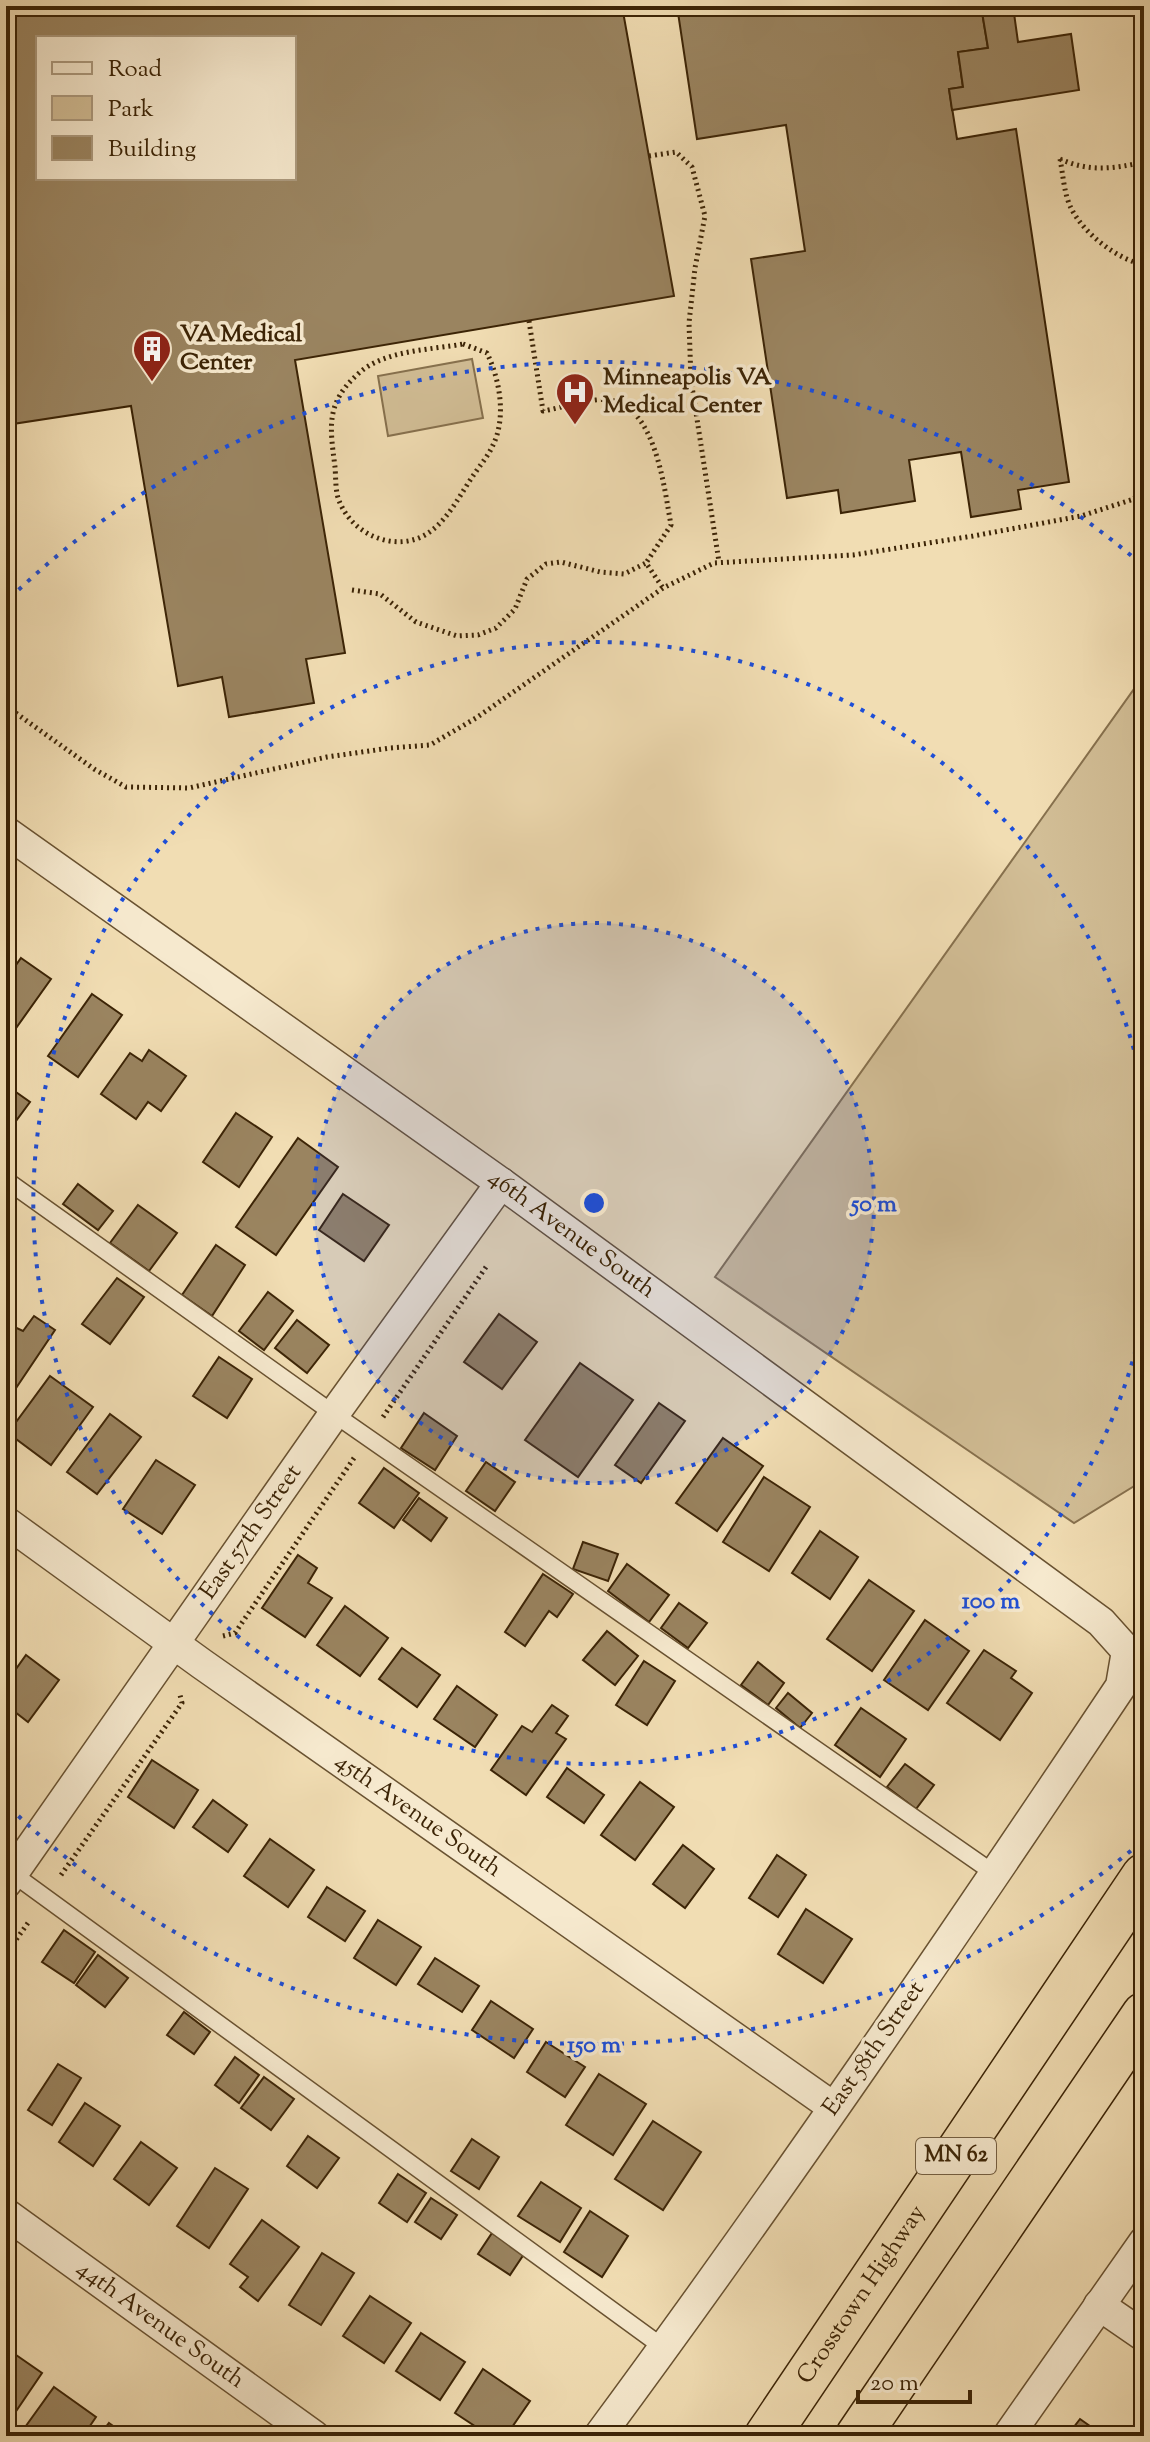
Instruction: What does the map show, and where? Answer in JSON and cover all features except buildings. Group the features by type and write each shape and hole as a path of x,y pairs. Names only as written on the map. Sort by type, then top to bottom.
{"highway":[{"name":"Crosstown Highway","path":"767,2436 1144,1876"},
{"name":"MN 62","path":"858,2436 1144,2015"}],"street":[{"name":"46th Avenue South","path":"6,832 501,1183 1101,1622 1127,1651"},
{"name":"East 57th Street","path":"8,1876 501,1183"},
{"name":"45th Avenue South","path":"6,1522 833,2107"},
{"name":"East 58th Street","path":"599,2436 664,2348 995,1874 1121,1686 1127,1651"},
{"name":"44th Avenue South","path":"6,2214 314,2436"},
{"path":"1008,2436 1144,2242"},
{"path":"1099,2305 1144,2336"}],"lane":[{"path":"6,1180 334,1414 995,1874"},
{"path":"8,1876 45,1897 664,2348"}],"path":[{"path":"649,156 676,152 692,167 705,216 689,323 691,380 719,562"},
{"path":"1144,162 1097,170 1060,159 1071,208 1100,244 1130,262 1144,265"},
{"path":"352,590 380,594 416,622 457,636 478,635 496,628 515,609 527,579 546,564 561,562 600,572 624,574 646,563 671,525 662,476 646,427 630,406 608,399 543,411 529,321"},
{"path":"463,344 487,353 492,363 500,401 493,446 442,521 411,542 384,541 364,531 347,515 339,501 330,420 337,400 358,373 379,359 463,344"},
{"path":"6,706 94,769 126,787 189,788 327,757 430,745 476,718 663,588 719,562 853,555 973,536 1081,516 1134,499 1144,487"},
{"path":"646,563 663,588"},
{"path":"6,1954 182,1703 180,1695"}],"green space":[{"path":"472,359 483,418 388,436 378,376"},
{"path":"1144,675 1144,1480 1074,1523 715,1277"}],"place":[{"name":"VA Medical Center","path":"152,383"},
{"name":"Minneapolis VA Medical Center","path":"575,426"}]}
